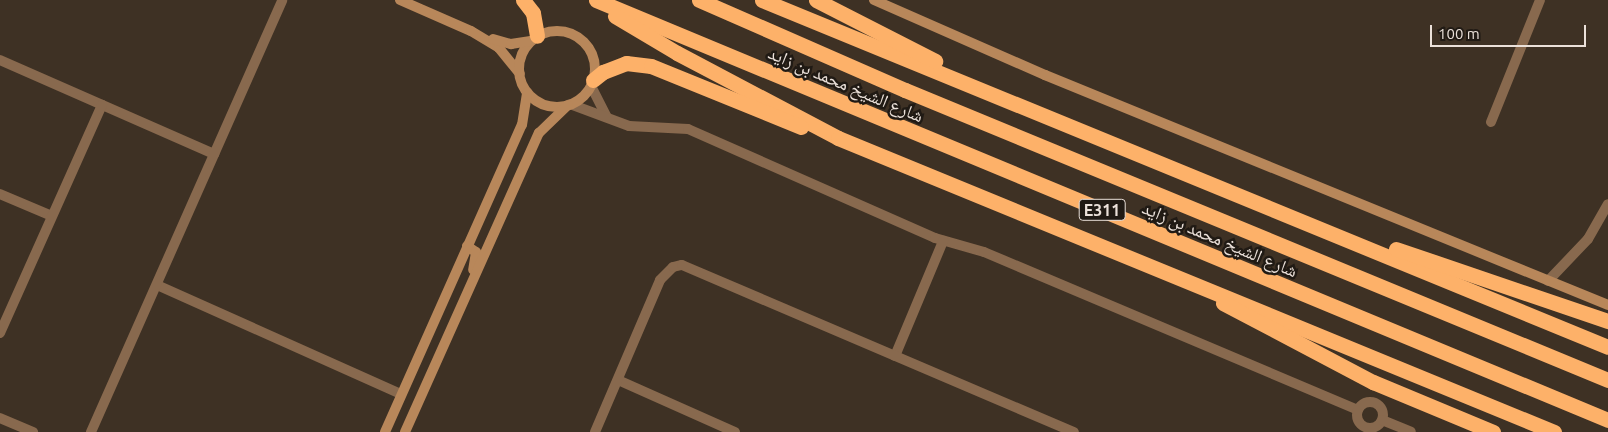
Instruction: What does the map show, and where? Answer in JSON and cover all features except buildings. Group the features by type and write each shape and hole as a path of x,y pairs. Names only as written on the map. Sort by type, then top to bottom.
{"highway":[{"path":"523,0 533,13 534,38"},
{"path":"591,0 677,53 838,138"},
{"name":"شارع الشيخ محمد بن زايد","path":"596,0 1608,420"},
{"name":"شارع الشيخ محمد بن زايد","path":"699,0 905,90 1608,380"},
{"path":"762,0 1332,231 1608,347"},
{"path":"816,0 884,32 972,84"},
{"path":"592,83 603,72 626,63 650,66 766,114 838,138 1202,288 1296,323 1554,432"},
{"path":"1332,231 1442,262 1608,321"},
{"path":"1202,288 1250,319 1329,361 1492,432"}],"main road":[{"path":"400,0 475,33 506,43 534,38 559,30 580,38 593,57 592,83 582,97 569,104 548,121 539,133 405,432"},
{"path":"874,0 1045,75 1608,305"},
{"path":"385,432 522,125 527,92 520,74 506,53 475,33"},
{"path":"520,74 524,50 534,38"},
{"path":"527,92 550,106 569,104"},
{"path":"467,246 476,252 469,288"}],"street":[{"path":"92,432 282,0"},
{"path":"1491,122 1540,0"},
{"path":"0,60 214,154"},
{"path":"592,83 608,118"},
{"path":"569,104 629,126 688,129 943,241 984,252 1358,410"},
{"path":"0,333 102,105"},
{"path":"0,194 52,216"},
{"path":"1548,281 1588,239 1608,204"},
{"path":"895,356 943,241"},
{"path":"595,432 660,280 665,272 682,265 1074,432"},
{"path":"157,285 401,394"},
{"path":"618,380 732,432"},
{"path":"1365,402 1375,402 1382,410 1382,420 1375,427 1364,430 1359,422 1358,410 1365,402"},
{"path":"0,418 33,432"},
{"path":"1382,420 1411,432"}]}
